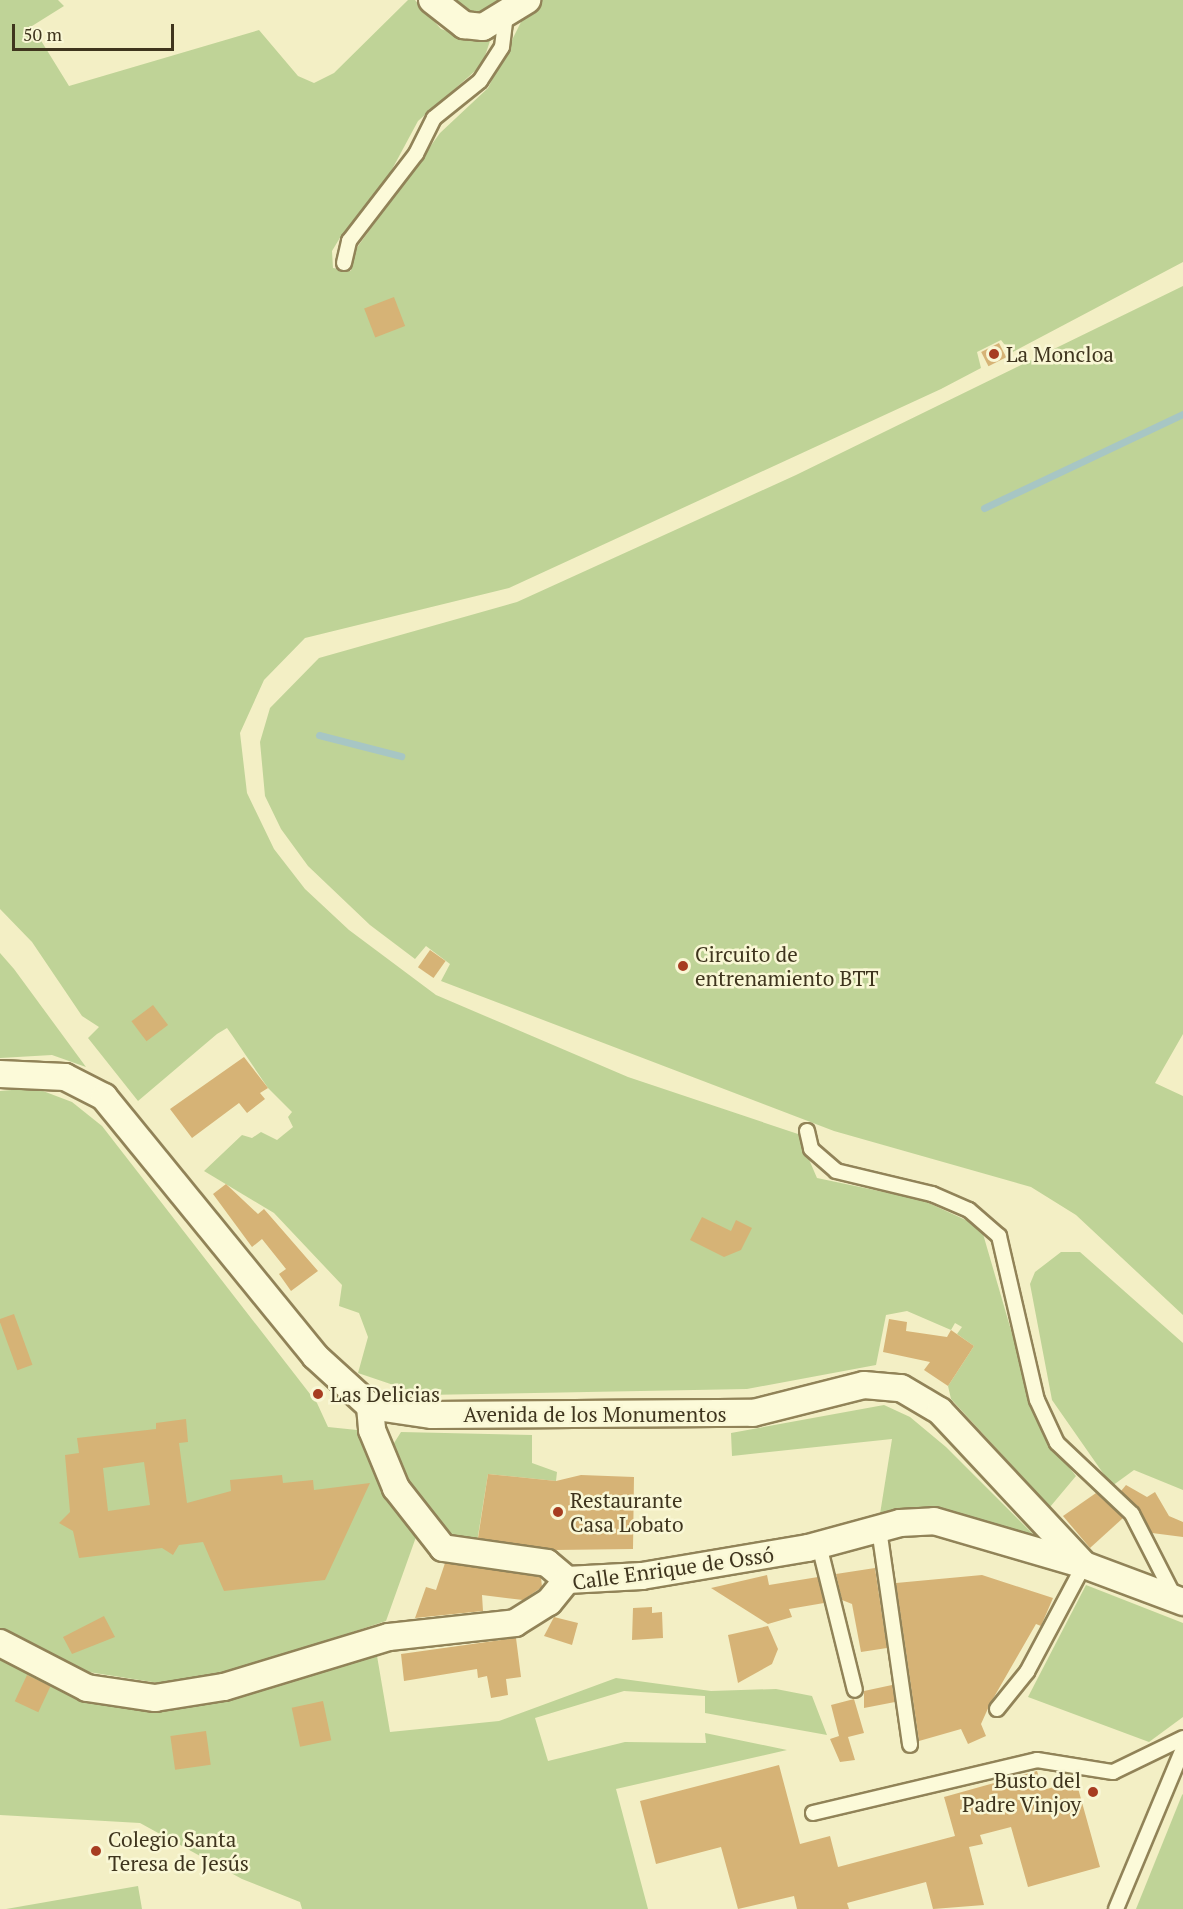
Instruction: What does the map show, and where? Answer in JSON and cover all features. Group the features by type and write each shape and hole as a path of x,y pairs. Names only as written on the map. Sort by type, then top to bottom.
{"street":[{"path":"432,0 464,25 483,27 527,0"},
{"path":"0,1074 65,1077 104,1097 315,1356 370,1406 372,1430 396,1488 443,1548 547,1563 567,1580"},
{"name":"Avenida de los Monumentos","path":"370,1406 432,1415 753,1413 864,1385 901,1388 940,1411 1084,1565 1180,1601"},
{"name":"Calle Enrique de Ossó","path":"0,1643 87,1688 155,1698 224,1687 389,1637 515,1623 549,1602 567,1580 642,1576 819,1545 879,1529 934,1521 1084,1565"}],"lane":[{"path":"344,263 349,242 416,154 434,118 480,81 502,47 506,14"},
{"path":"807,1131 811,1149 836,1171 932,1194 969,1210 999,1236 1037,1400 1057,1443 1132,1514 1180,1601"},
{"path":"879,1529 910,1745"},
{"path":"819,1545 855,1690"},
{"path":"997,1709 1027,1672 1084,1565"},
{"path":"813,1813 1037,1760 1113,1772 1183,1738"},
{"path":"1116,1909 1183,1749"}],"green space":[{"path":"0,0 58,0 64,6 32,26 69,86 259,30 298,76 314,83 334,73 408,0 415,0 441,29 468,38 491,38 482,65 418,121 382,188 341,236 332,251 333,268 351,271 353,253 440,133 488,88 522,20 541,0 1183,0 1183,262 1011,353 1001,340 977,352 981,368 941,389 509,588 305,638 264,680 240,733 247,793 274,849 305,889 349,930 436,995 628,1077 798,1134 817,1178 922,1200 981,1227 1031,1399 1048,1441 1076,1476 1050,1507 951,1399 948,1386 974,1346 957,1334 962,1327 955,1323 951,1330 907,1311 886,1315 876,1365 747,1389 423,1395 358,1373 368,1337 359,1313 339,1306 342,1285 274,1213 204,1171 242,1135 252,1138 261,1132 277,1140 293,1127 288,1117 292,1112 268,1088 227,1028 138,1101 88,1038 99,1027 82,1016 32,942 0,909"},
{"path":"444,0 512,0 478,15"},
{"path":"1183,286 1183,1034 1155,1083 1183,1096 1183,1315 1076,1215 1031,1187 834,1131 441,981 450,964 426,946 415,959 370,925 308,866 281,829 265,796 260,742 270,708 319,658 517,602 796,475"},
{"path":"0,953 86,1067 52,1055 0,1058"},
{"path":"35,1088 72,1102 102,1126 317,1403 328,1427 357,1430 379,1481 416,1537 386,1621 218,1676 165,1684 82,1671 0,1629 0,1091"},
{"path":"1061,1252 1080,1252 1183,1343 1183,1490 1134,1470 1112,1486 1052,1400 1030,1284 1035,1272"},
{"path":"884,1405 910,1417 946,1447 1038,1539 910,1510 880,1514 892,1439 732,1456 731,1433"},
{"path":"401,1432 532,1435 532,1463 557,1472 556,1481 488,1474 477,1542 448,1537 425,1518 389,1451"},
{"path":"1086,1585 1183,1623 1183,1717 1149,1742 1028,1697"},
{"path":"376,1650 390,1732 499,1721 616,1678 711,1691 776,1689 812,1696 827,1735 705,1713 705,1696 624,1691 535,1718 548,1761 625,1742 706,1743 705,1733 787,1750 616,1789 648,1909 302,1909 300,1902 242,1879 140,1823 0,1815 0,1658 88,1699 145,1708"},
{"path":"1182,1795 1183,1909 1136,1909"},
{"path":"138,1886 142,1909 6,1909"}],"building":[{"path":"394,297 405,326 375,337 364,308"},
{"name":"La Moncloa","path":"999,343 1006,357 988,366 981,352"},
{"path":"430,950 446,961 434,978 418,967"},
{"path":"153,1005 168,1025 146,1041 131,1021"},
{"path":"244,1057 268,1088 260,1093 265,1099 247,1113 239,1103 192,1138 170,1109"},
{"path":"226,1184 258,1214 264,1209 318,1271 291,1291 279,1274 286,1269 262,1239 252,1247 213,1194"},
{"path":"702,1217 731,1231 736,1220 752,1228 741,1250 724,1257 690,1240"},
{"path":"14,1314 32,1365 17,1370 0,1322 0,1319"},
{"path":"889,1319 907,1322 906,1331 947,1337 951,1330 974,1346 948,1386 924,1370 930,1362 883,1352"},
{"path":"186,1419 188,1442 179,1443 187,1503 231,1491 230,1480 282,1475 283,1483 313,1480 314,1490 370,1483 325,1580 224,1591 203,1542 179,1545 173,1555 162,1548 79,1558 73,1531 59,1523 70,1512 65,1455 79,1453 77,1438 156,1429 156,1423","holes":["144,1462 150,1505 108,1511 103,1468"]},
{"name":"Restaurante Casa Lobato","path":"488,1474 556,1481 581,1475 634,1477 633,1549 554,1550 478,1538"},
{"path":"1126,1485 1147,1497 1155,1492 1169,1516 1183,1522 1183,1537 1152,1533 1121,1491"},
{"path":"1096,1493 1123,1518 1090,1548 1063,1516"},
{"path":"445,1563 541,1577 542,1587 523,1600 482,1595 483,1611 415,1618 426,1587 436,1590"},
{"path":"875,1568 887,1648 861,1652 852,1604 842,1600 836,1574"},
{"path":"767,1575 769,1585 818,1577 824,1603 789,1609 792,1617 768,1624 711,1588"},
{"path":"982,1575 1053,1598 1041,1626 1036,1624 990,1704 981,1724 986,1736 968,1744 961,1729 919,1741 896,1583"},
{"path":"652,1607 652,1613 662,1612 663,1638 632,1640 633,1608"},
{"path":"104,1616 115,1637 72,1654 63,1637"},
{"path":"554,1617 578,1623 572,1645 544,1636"},
{"path":"768,1626 778,1649 772,1664 738,1683 728,1635"},
{"path":"516,1638 521,1677 506,1679 508,1695 491,1698 487,1676 478,1678 477,1669 404,1681 401,1654"},
{"path":"27,1675 51,1686 38,1712 15,1701"},
{"path":"892,1685 895,1702 864,1708 864,1691"},
{"path":"854,1699 864,1733 848,1737 855,1760 840,1762 830,1739 839,1736 831,1705"},
{"path":"323,1701 331,1740 300,1747 292,1708"},
{"path":"206,1731 211,1765 175,1770 170,1736"},
{"path":"779,1765 800,1844 830,1836 838,1867 955,1836 944,1797 1037,1771 1043,1790 1076,1781 1100,1867 1028,1887 1011,1827 980,1835 983,1844 969,1847 984,1905 933,1909 926,1882 847,1903 849,1909 797,1909 794,1896 738,1909 721,1847 656,1864 640,1801"}],"waterway":[{"path":"984,508 1183,414"},
{"path":"319,735 401,756"}],"place":[{"name":"La Moncloa","path":"994,354"},
{"name":"Circuito de entrenamiento BTT","path":"683,966"},
{"name":"Las Delicias","path":"318,1394"},
{"name":"Restaurante Casa Lobato","path":"558,1512"},
{"name":"Busto del Padre Vinjoy","path":"1093,1792"},
{"name":"Colegio Santa Teresa de Jesús","path":"96,1851"}]}
